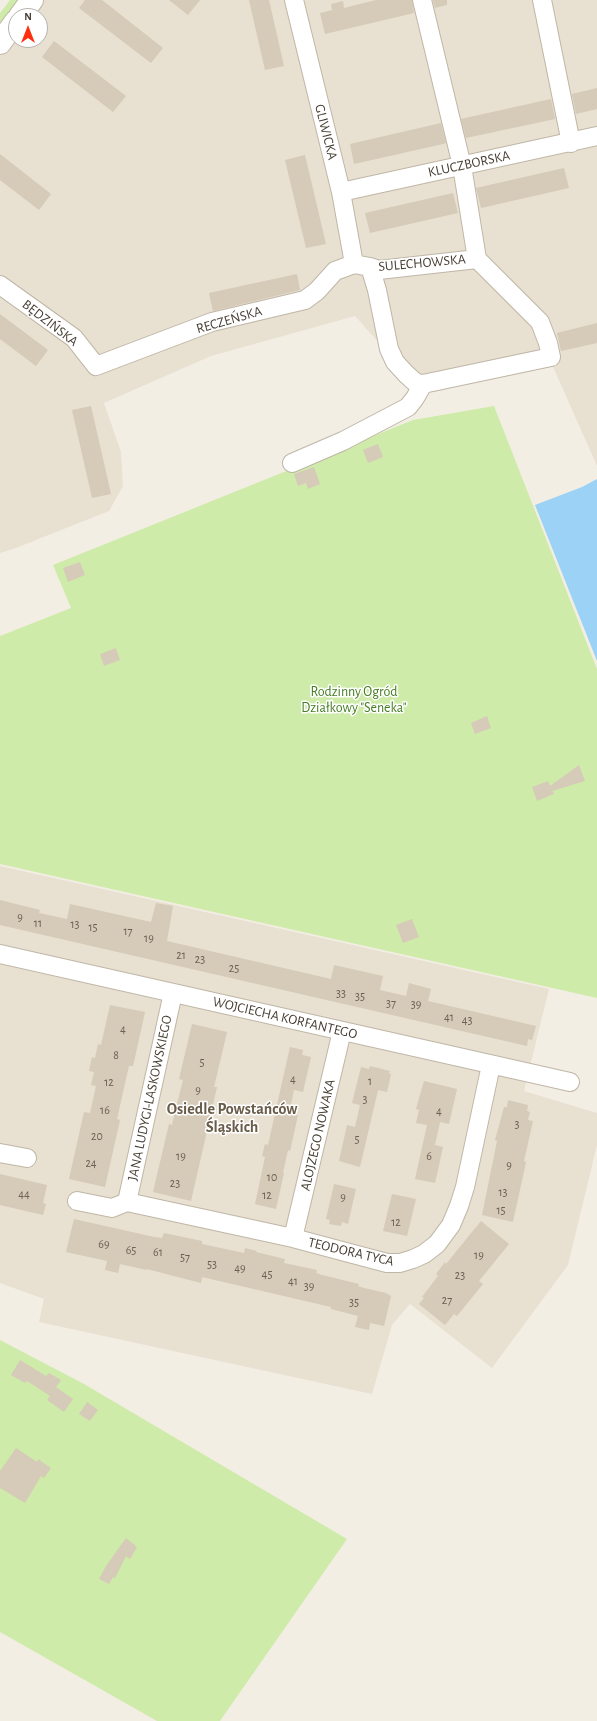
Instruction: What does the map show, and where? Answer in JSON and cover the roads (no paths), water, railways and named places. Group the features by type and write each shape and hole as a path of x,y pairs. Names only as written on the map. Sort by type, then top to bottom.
{"street":[{"name":"GLIWICKA","path":"294,0 341,192 362,265 376,290 389,349 395,362 406,374 416,383 423,384"},
{"path":"422,0 462,166 477,259"},
{"path":"542,0 571,142"},
{"path":"0,43 8,32"},
{"name":"KLUCZBORSKA","path":"341,192 597,136"},
{"name":"SULECHOWSKA","path":"362,265 380,270 477,259 540,322 548,343 551,357 423,384"},
{"name":"RECZEŃSKA","path":"96,366 212,322 305,300 317,291 335,271 362,265"},
{"name":"BĘDZIŃSKA","path":"0,285 74,338 96,366"},
{"path":"292,463 343,441 408,408 423,384"},
{"name":"WOJCIECHA KORFANTEGO","path":"0,954 570,1082"},
{"name":"JANA LUDYGI-LASKOWSKIEGO","path":"127,1202 173,993"},
{"name":"ALOJZEGO NOWAKA","path":"294,1238 342,1031"},
{"name":"TEODORA TYCA","path":"77,1201 112,1208 127,1202 294,1238 387,1263 400,1263 413,1259 424,1254 437,1244 451,1225 463,1193 491,1065"},
{"path":"0,1152 27,1158"}],"water":[{"path":"597,479 597,661 535,505 582,487"}],"district":[{"name":"Osiedle Powstańców Śląskich","path":"232,1118"}],"park label":[{"name":"Rodzinny Ogród Działkowy \"Seneka\"","path":"354,700"}]}
